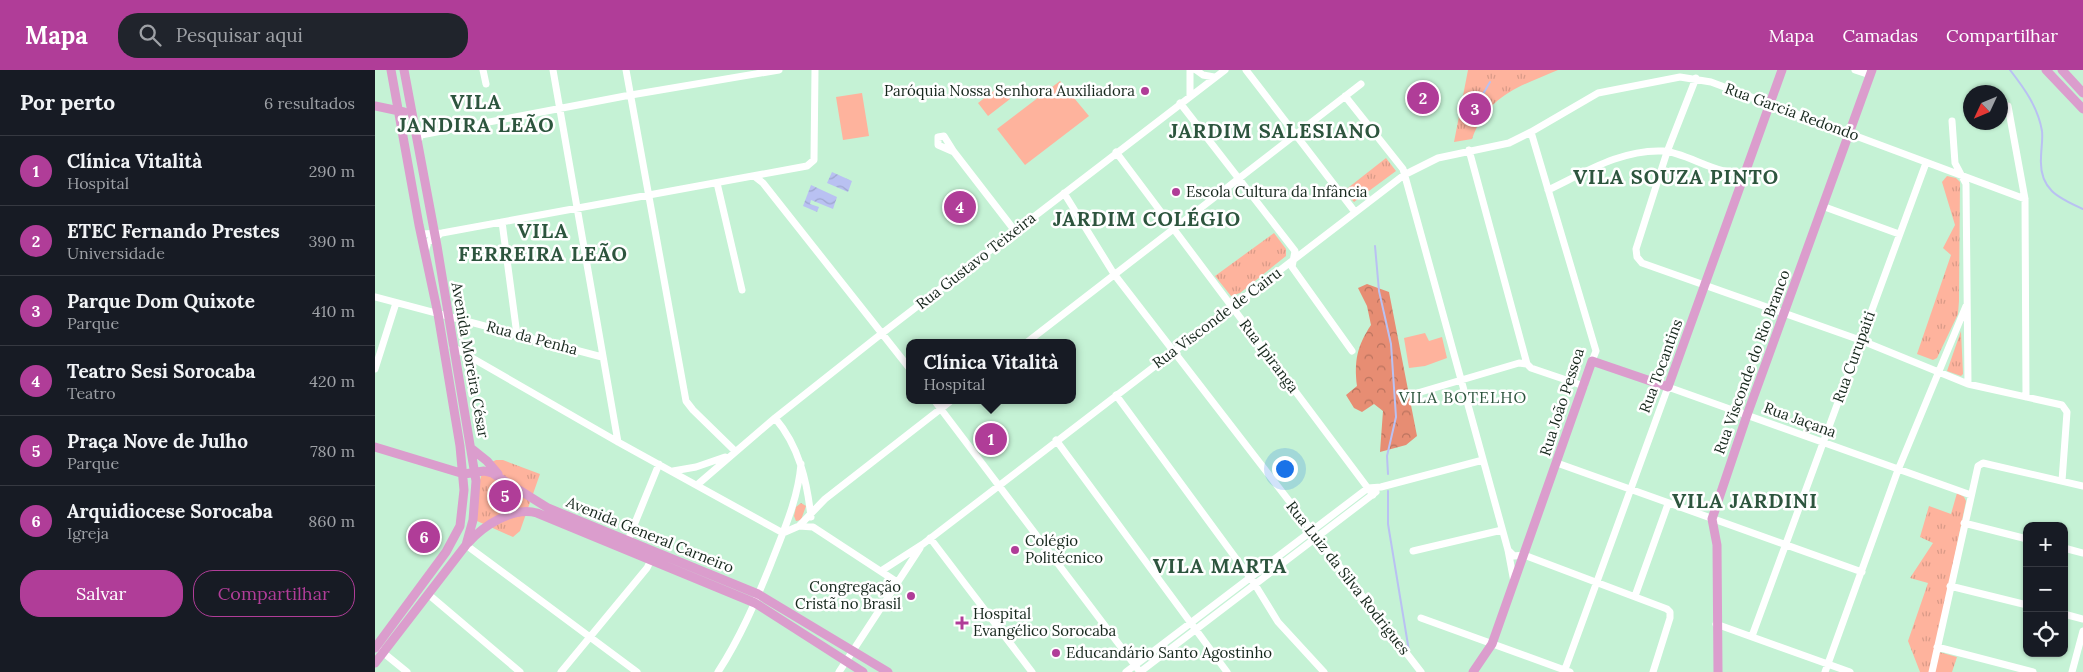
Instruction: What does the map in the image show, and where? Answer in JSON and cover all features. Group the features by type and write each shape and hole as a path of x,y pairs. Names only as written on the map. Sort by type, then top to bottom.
{"main road":[{"name":"Avenida Moreira César","path":"391,70 421,234 439,314 464,474 464,490"},
{"name":"Avenida Moreira César","path":"404,70 437,235 448,316 476,472 473,520 466,545"},
{"name":"Rua Tocantins","path":"1668,387 1783,70"},
{"path":"2046,70 2083,110"},
{"path":"2062,70 2083,93"},
{"name":"Rua Visconde do Rio Branco","path":"1718,672 1716,624 1717,545 1712,519 1747,415 1871,73"},
{"path":"375,106 406,114 414,150 423,172"},
{"name":"Rua João Pessoa","path":"1473,672 1492,644 1593,362"},
{"name":"Rua Jaçana","path":"1593,362 1668,387"},
{"path":"375,447 464,474 486,471 499,477"},
{"path":"472,449 487,461 499,477"},
{"name":"Avenida General Carneiro","path":"499,477 532,499 647,548 756,598 853,650 888,672"},
{"path":"379,650 428,594 466,545 490,526 510,514 522,503 521,497 515,489"},
{"path":"464,490 468,513 473,520 490,526"},
{"path":"375,663 379,650 446,552 460,526 464,490"},
{"name":"Avenida General Carneiro","path":"510,514 529,511 542,514 652,562 756,598 863,672"}],"street":[{"path":"483,70 486,84"},
{"path":"553,70 618,442"},
{"path":"626,70 685,401 733,453"},
{"path":"417,141 421,135 630,95 779,70"},
{"path":"421,234 437,235 813,164 815,160 815,70"},
{"path":"1190,70 1190,96"},
{"path":"1196,70 1207,77 1215,77"},
{"name":"Rua Gustavo Teixeira","path":"697,485 775,418 1116,152 1225,70"},
{"path":"1246,70 1355,212"},
{"path":"1855,70 1871,73"},
{"name":"Rua Garcia Redondo","path":"1531,132 1598,93 1680,77 1696,78 1771,103 2025,199"},
{"path":"1696,78 1667,152 1636,249 1637,257 1642,263 1860,340 1940,370 1944,375 1968,384 2062,405 2066,408 2062,481"},
{"path":"1031,339 1361,84"},
{"path":"1345,96 1403,169 1508,550 1514,582"},
{"path":"1180,103 1295,251 1292,267 1352,351"},
{"path":"2008,106 2025,199 2026,397"},
{"path":"1952,121 1955,162 1966,184 1968,384"},
{"name":"Rua Visconde de Cairu","path":"881,571 923,544 1056,440 1404,175 1438,158 1509,143 1531,132"},
{"name":"Rua João Pessoa","path":"1531,132 1596,351 1593,362"},
{"path":"1469,150 1527,364 1531,368 1584,386"},
{"path":"954,152 1015,231"},
{"name":"Rua Ipiranga","path":"1116,152 1373,495"},
{"path":"1548,190 1613,158 1638,153 1667,152 1732,172 1747,171"},
{"name":"Rua Curupaiti","path":"1752,636 1926,163"},
{"path":"753,176 763,183 906,365"},
{"path":"717,183 742,290"},
{"name":"Rua Luiz da Silva Rodrigues","path":"1064,193 1114,274 1421,672"},
{"path":"1822,206 1899,234"},
{"path":"502,222 517,335"},
{"path":"425,253 428,242 437,235"},
{"name":"Rua da Penha","path":"375,297 602,357"},
{"path":"375,369 396,304"},
{"path":"1825,672 1898,470 1966,306"},
{"path":"453,346 618,442 783,533"},
{"path":"1414,394 1519,363 1527,364"},
{"name":"Rua Jaçana","path":"1668,387 1971,495"},
{"name":"Rua Tocantins","path":"1566,671 1668,387"},
{"path":"1116,395 1255,585 1278,622 1324,672"},
{"path":"937,404 1140,672 1381,487"},
{"path":"783,533 799,526 825,499 947,404"},
{"path":"775,418 793,443 801,464 813,527"},
{"path":"1056,440 1227,672"},
{"name":"Rua Gustavo Teixeira","path":"673,471 699,466 733,453"},
{"path":"1126,672 1368,488 1381,487 1483,460"},
{"path":"1557,463 1862,572"},
{"path":"1932,672 1964,522 1980,463 2083,486"},
{"path":"627,540 659,464"},
{"path":"718,672 737,643 783,533 794,502 801,464"},
{"path":"689,480 691,474 699,466"},
{"path":"794,502 802,499 809,503 825,499"},
{"path":"1635,596 1668,504"},
{"path":"790,512 793,521 799,526 813,527 897,582"},
{"path":"1964,522 2023,538"},
{"path":"771,526 779,528 786,524"},
{"path":"1413,550 1502,530"},
{"path":"930,538 1032,672"},
{"name":"Rua Visconde de Cairu","path":"853,650 923,544"},
{"path":"466,545 637,672"},
{"path":"561,672 652,562 652,556 647,548"},
{"path":"2068,549 2083,553"},
{"path":"1508,550 1514,556 1524,555 1635,596 1670,612 1653,672"},
{"path":"1950,586 2023,604"},
{"path":"428,594 520,672"},
{"path":"2068,615 2083,619"},
{"path":"1421,618 1566,671"},
{"path":"1716,624 1850,672"},
{"path":"2073,672 2083,632"},
{"path":"1937,647 2033,672"},
{"path":"379,650 407,672"},
{"path":"839,672 853,650"}],"green space":[{"path":"1468,70 1558,70 1506,94 1487,112 1472,139 1454,142"},
{"path":"1060,81 1089,116 1025,165 997,129"},
{"path":"1000,86 1010,99 988,116 978,103"},
{"path":"862,93 869,136 843,140 836,97"},
{"path":"1386,158 1396,171 1354,202 1344,191"},
{"path":"1947,176 1956,178 1960,182 1959,301 1958,314 1937,358 1933,360 1917,354 1951,255 1943,248 1955,225 1942,182"},
{"path":"1274,233 1286,249 1286,256 1240,293 1231,296 1215,276"},
{"path":"1367,284 1389,292 1417,436 1406,445 1380,452 1383,411 1374,404 1362,412 1354,408 1346,395 1357,386 1356,361 1362,340 1371,325 1367,306 1358,288"},
{"path":"1961,331 1963,374 1961,376 1947,371"},
{"path":"1425,333 1429,341 1442,337 1447,358 1425,366 1409,368 1404,338"},
{"path":"496,460 503,460 540,474 520,531 513,537 477,521 477,495 481,478 489,464"},
{"path":"1957,493 1964,497 1966,501 1931,672 1920,672 1908,641 1928,583 1910,578 1933,543 1920,537 1929,506 1951,514"},
{"path":"801,503 806,506 801,520 796,521 794,516 796,507"},
{"path":"1939,652 1957,657 1952,672 1934,672"}],"water":[{"path":"832,172 852,181 848,192 827,183"},
{"path":"811,185 837,197 833,209 811,200 810,204 819,207 817,212 803,206"}],"waterway":[{"path":"2010,70 2030,98 2040,122 2042,134 2041,169 2043,178 2058,196 2083,209"},
{"path":"1469,118 1490,82"},
{"path":"1375,246 1379,291 1391,344 1396,417 1387,456 1388,474"},
{"path":"1388,491 1388,524 1409,651"}],"place":[{"name":"Paróquia Nossa Senhora Auxiliadora","path":"1145,91"},
{"name":"ETEC Fernando Prestes","path":"1423,98"},
{"name":"Parque Dom Quixote","path":"1475,109"},
{"name":"Escola Cultura da Infância","path":"1176,192"},
{"name":"Teatro Sesi Sorocaba","path":"960,207"},
{"name":"Clínica Vitalità","path":"991,439"},
{"name":"Praça Nove de Julho","path":"505,496"},
{"name":"Arquidiocese Sorocaba","path":"424,537"},
{"name":"Colégio Politécnico","path":"1015,550"},
{"name":"Congregação Cristã no Brasil","path":"911,596"},
{"name":"Hospital Evangélico Sorocaba","path":"962,623"},
{"name":"Educandário Santo Agostinho","path":"1056,653"}],"district":[{"name":"VILA JANDIRA LEÃO","path":"476,114"},
{"name":"JARDIM SALESIANO","path":"1275,131"},
{"name":"VILA SOUZA PINTO","path":"1676,177"},
{"name":"JARDIM COLÉGIO","path":"1147,219"},
{"name":"VILA FERREIRA LEÃO","path":"543,242"},
{"name":"VILA BOTELHO","path":"1463,397"},
{"name":"VILA JARDINI","path":"1745,501"},
{"name":"VILA MARTA","path":"1220,566"}]}
